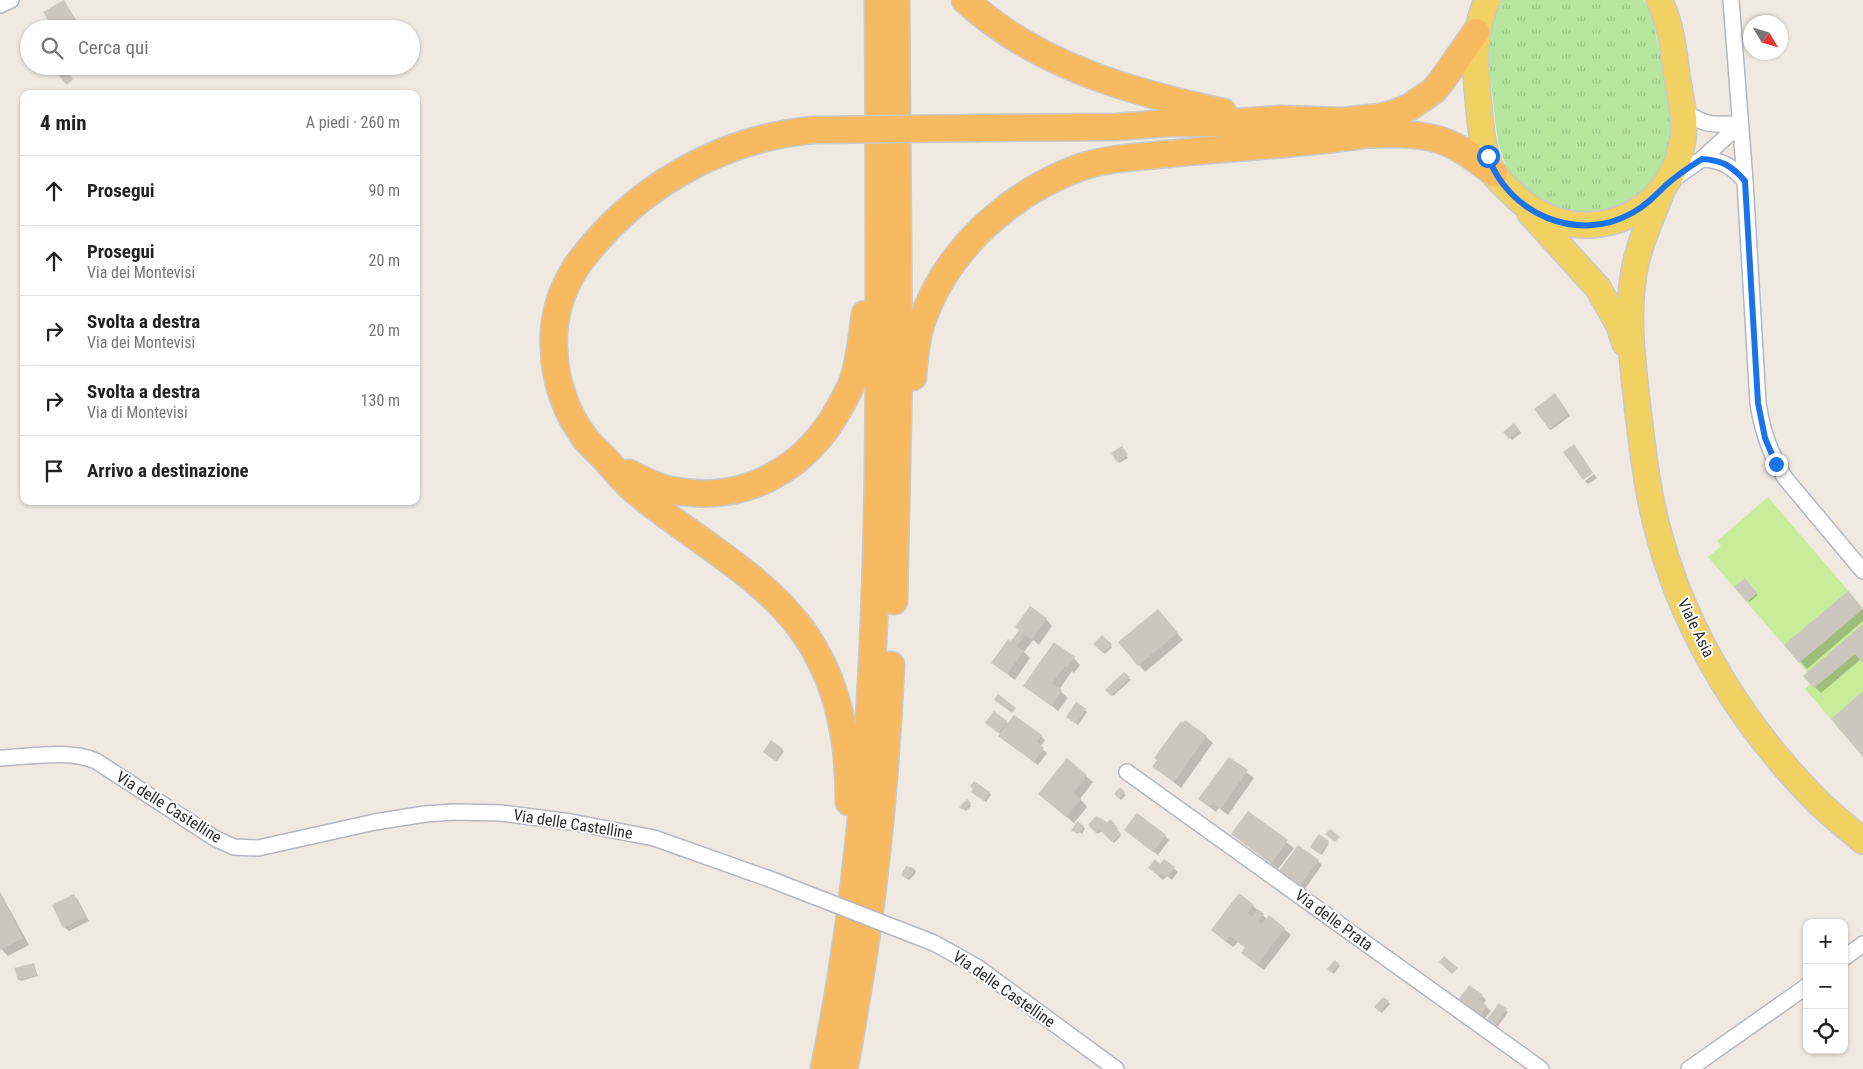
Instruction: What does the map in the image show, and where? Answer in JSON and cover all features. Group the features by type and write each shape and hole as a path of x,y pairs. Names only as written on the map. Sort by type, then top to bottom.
{"highway":[{"path":"824,1069 839,982 854,875 865,776 877,580 879,410 878,0"},
{"path":"844,1069 864,953 880,826 889,713 897,519 899,223 896,0"},
{"path":"965,0 984,17 1007,33 1065,64 1100,79 1140,93 1176,102 1222,112 1280,119"},
{"path":"854,875 847,757 843,731 833,689 825,668 814,648 787,611 772,596 634,490 585,439 570,413 562,394 555,366 553,338 557,308 569,278 576,267 613,223 657,187 703,160 736,147 793,132 814,130 1116,127 1280,119 1361,120 1395,113 1410,107 1433,91 1476,32"},
{"path":"1116,127 1174,131 1420,136 1446,142 1466,152 1494,173"},
{"path":"897,519 916,345 922,324 931,300 952,265 966,246 996,215 1022,197 1056,178 1082,167 1108,161 1200,150 1323,141 1364,135"},
{"path":"605,459 653,484 669,489 704,493 722,492 757,484 772,477 803,455 833,419 852,382 857,366 864,322 879,168"}],"main road":[{"path":"1487,0 1476,32 1475,72 1483,142 1494,173 1522,203 1542,216 1558,222 1575,225 1609,223 1640,208 1663,189"},
{"path":"1658,0 1664,12 1674,54"},
{"path":"1674,54 1676,0"},
{"name":"Viale Asia","path":"1674,54 1682,110 1683,142 1672,173 1663,189 1639,250 1634,270 1630,311 1633,364 1652,503 1664,553 1696,632 1722,680 1745,716 1789,770 1820,804 1863,841"},
{"name":"Viale Asia","path":"1522,203 1604,296 1619,325 1633,364"}],"street":[{"path":"0,5 11,0"},
{"path":"1731,0 1745,181 1758,403 1765,438 1784,478 1863,571"},
{"path":"1682,110 1706,124 1740,124"},
{"path":"1663,189 1702,159 1740,124"},
{"path":"1702,159 1714,160 1729,165 1745,181"},
{"name":"Via delle Castelline","path":"0,758 85,756 96,761 216,839 234,847 258,848 366,824 425,814 454,812 501,813 571,822 654,838 767,878 934,942 977,967 1116,1069"},
{"name":"Via delle Prata","path":"1127,772 1541,1069"},
{"path":"1848,955 1863,944"},
{"path":"1689,1069 1803,989"}],"green space":[{"path":"1499,0 1644,0 1653,20 1672,112 1672,138 1664,162 1650,184 1630,200 1594,213 1568,212 1543,203 1514,179 1507,168 1498,143 1487,50 1487,38"},
{"path":"1768,497 1863,608 1863,757 1805,689 1810,684 1803,676 1807,672 1708,557 1721,546 1717,541"}],"building":[{"path":"64,0 76,20 48,20 43,12"},
{"path":"58,75 69,75 73,79 67,85"},
{"path":"1555,393 1569,414 1549,429 1534,409"},
{"path":"1514,423 1520,431 1509,439 1503,432"},
{"path":"1574,444 1593,473 1583,480 1563,452"},
{"path":"1122,446 1128,455 1117,462 1111,453"},
{"path":"1745,578 1757,593 1747,602 1734,587"},
{"path":"1848,591 1863,609 1799,663 1784,645"},
{"path":"1030,606 1047,618 1032,639 1025,635 1017,646 1024,651 1007,674 991,663 1008,639 1011,641 1019,630 1015,627"},
{"path":"1158,609 1178,633 1138,666 1118,642"},
{"path":"1863,624 1863,663 1855,654 1814,688 1803,676"},
{"path":"1102,635 1112,644 1103,653 1093,644"},
{"path":"1054,642 1075,657 1067,667 1065,666 1052,683 1062,690 1051,706 1023,686"},
{"path":"1124,672 1130,677 1111,696 1105,690"},
{"path":"1863,691 1863,757 1831,719"},
{"path":"998,694 1016,708 1012,713 994,700"},
{"path":"1076,702 1086,709 1076,724 1066,717"},
{"path":"994,711 1007,721 998,733 985,723"},
{"path":"1014,715 1042,735 1037,742 1044,748 1034,762 998,736"},
{"path":"1185,720 1207,736 1174,782 1152,767 1157,760 1154,758 1181,721 1183,723"},
{"path":"771,740 783,749 775,761 763,752"},
{"path":"1229,757 1248,770 1221,809 1212,803 1209,807 1198,799"},
{"path":"1067,758 1087,775 1073,793 1081,799 1066,817 1038,794"},
{"path":"974,781 990,792 984,801 971,792 973,789 970,786"},
{"path":"1120,787 1125,792 1119,799 1114,794"},
{"path":"967,799 971,803 963,810 959,807"},
{"path":"1248,811 1288,840 1271,864 1231,834"},
{"path":"1137,813 1166,835 1153,852 1124,830"},
{"path":"1096,816 1107,822 1111,819 1121,834 1112,842 1100,830 1096,833 1088,825"},
{"path":"1077,821 1084,826 1080,833 1071,831"},
{"path":"1330,829 1340,837 1335,842 1325,834"},
{"path":"1319,834 1329,841 1319,854 1310,847"},
{"path":"1298,845 1319,860 1299,887 1278,872"},
{"path":"1155,859 1160,864 1164,859 1175,867 1167,877 1162,873 1159,876 1148,868"},
{"path":"906,866 914,868 914,872 907,879 901,875"},
{"path":"0,893 23,938 0,950"},
{"path":"1239,893 1254,905 1248,913 1252,917 1258,909 1264,914 1258,921 1262,924 1269,915 1285,928 1257,965 1241,953 1245,947 1230,936 1226,942 1211,930"},
{"path":"74,894 86,917 63,928 52,905"},
{"path":"1444,956 1458,968 1452,974 1439,962"},
{"path":"1335,960 1339,964 1332,973 1327,969"},
{"path":"34,963 37,975 18,980 14,968"},
{"path":"1469,985 1483,995 1479,999 1487,1006 1478,1019 1456,1003"},
{"path":"1383,997 1389,1001 1380,1012 1374,1007"},
{"path":"1499,1003 1507,1009 1494,1028 1485,1022"}],"route":[{"path":"1488,156 1494,173 1500,182 1522,203 1542,216 1563,224 1586,226 1609,223 1630,214 1651,200 1684,171 1702,159 1723,162 1735,170 1745,181 1758,403 1765,438 1776,464"}]}
